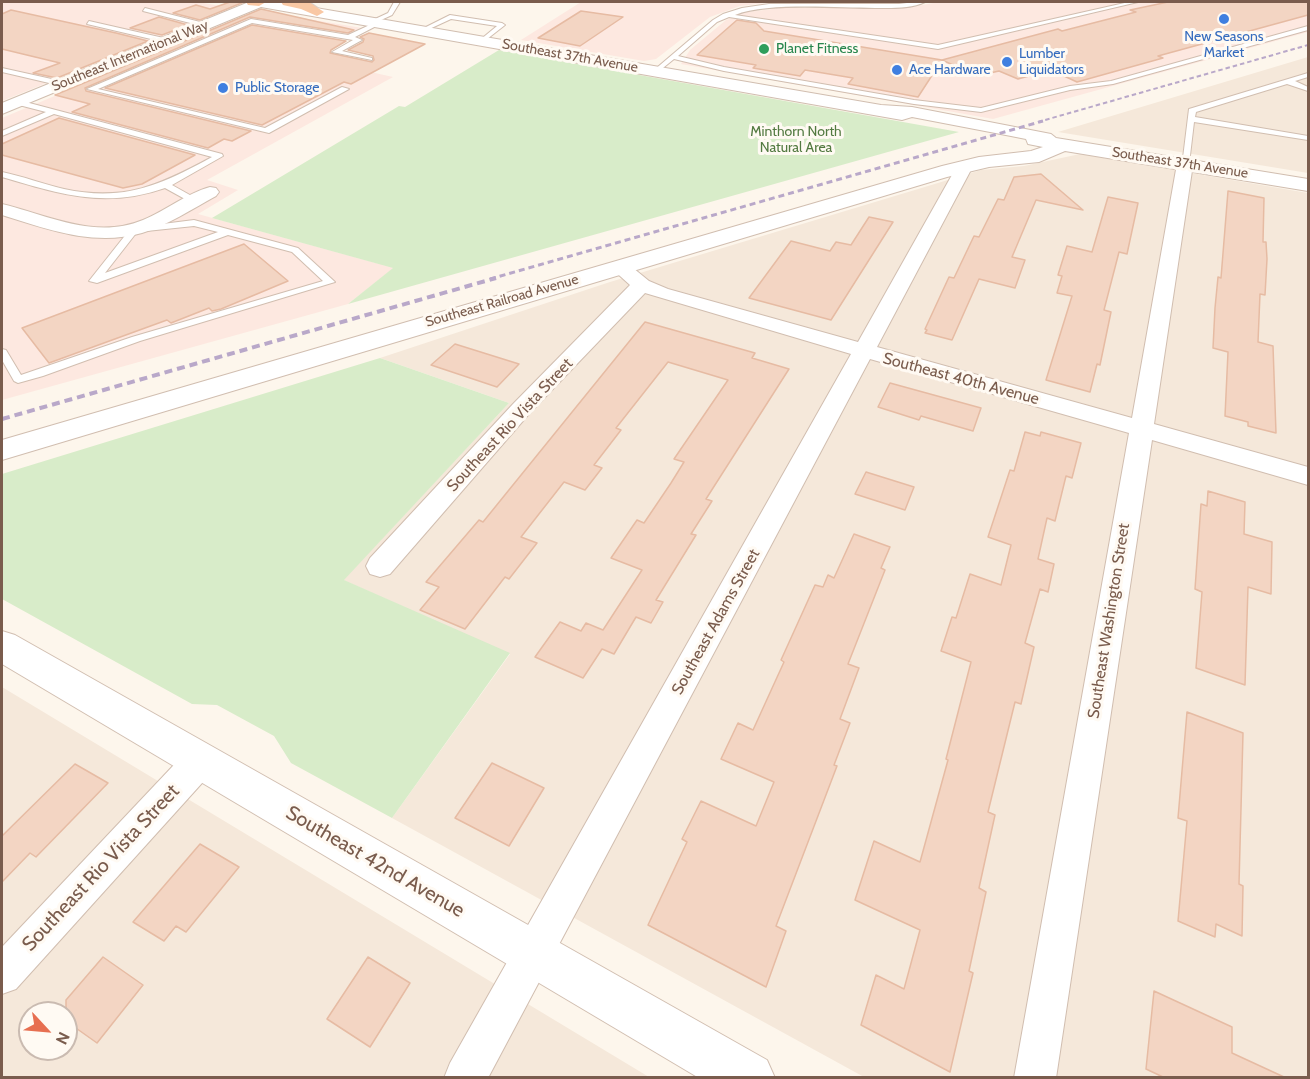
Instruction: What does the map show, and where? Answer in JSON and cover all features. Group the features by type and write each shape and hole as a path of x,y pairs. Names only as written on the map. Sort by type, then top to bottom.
{"highway":[{"path":"289,2 305,5 317,12"}],"street":[{"name":"Southeast 37th Avenue","path":"257,2 1308,185"},
{"name":"Southeast International Way","path":"2,109 257,2"},
{"name":"Southeast Railroad Avenue","path":"2,450 965,166 1004,159 1012,161 1045,154 1058,148 1051,142"},
{"name":"Southeast Washington Street","path":"1035,1077 1185,164"},
{"name":"Southeast Adams Street","path":"465,1077 965,166"},
{"path":"2,210 72,230 92,232 134,230 210,192"},
{"name":"Southeast 40th Avenue","path":"620,267 642,285 661,293 1308,476"},
{"name":"Southeast Rio Vista Street","path":"380,566 522,410 642,285"},
{"name":"Southeast 42nd Avenue","path":"2,646 749,1077"},
{"name":"Southeast Rio Vista Street","path":"2,975 200,761"}],"lane":[{"path":"349,37 390,14 397,2"},
{"path":"656,72 699,33 725,15 744,9 769,6 891,6 922,2"},
{"path":"725,15 938,47 1135,2"},
{"path":"145,10 224,33"},
{"path":"423,30 450,17 502,25 482,40"},
{"path":"345,89 266,131 92,89 251,21 359,40 335,52 370,59"},
{"path":"89,23 168,41"},
{"path":"673,57 724,69 914,102 981,110 1070,88 1111,83 1308,28"},
{"path":"2,69 62,84"},
{"path":"1185,164 1192,111 1308,75"},
{"path":"1287,81 1308,89"},
{"path":"2,174 72,194 99,198 124,197 166,185 219,156 18,102"},
{"path":"2,134 54,111"},
{"path":"1191,119 1308,138"},
{"path":"166,185 194,201"},
{"path":"2,352 18,379 39,374 136,339 330,282 295,250 194,223 134,230 94,281 227,232"}],"shaded area":[{"path":"2,2 198,2 232,8 2,101"},
{"path":"581,2 775,2 740,6 710,17 656,59 644,61 521,40"},
{"path":"938,2 1308,2 1308,32 993,119 681,64 690,50 726,20 747,12 781,8 907,8"},
{"path":"272,13 362,28 303,57 393,77 207,180 238,190 198,214 394,268 348,304 2,400 2,118 246,16"},
{"path":"1308,57 1308,173 1058,132"},
{"path":"1080,154 1308,193 1308,1077 864,1077 392,818 510,654 343,580 509,403 380,358 610,282 981,170 1024,166"},
{"path":"2,687 649,1077 2,1077"}],"green space":[{"name":"Minthorn North Natural Area","path":"499,50 959,132 348,304 393,268 212,218 399,106 405,107"},
{"path":"380,358 509,403 344,580 510,653 392,818 291,763 274,736 217,705 192,704 2,599 2,474"}],"building":[{"path":"230,2 244,2 200,20 173,13 196,5 210,9"},
{"path":"1168,2 1308,2 1308,15 1158,56 1163,58 1077,82 1051,70 1018,79 999,71 977,76 942,60 1058,29 1062,31 1136,12 1130,10"},
{"path":"261,9 354,30 348,33 250,17 85,88 86,91 251,131 232,141 224,139 208,148 72,112 90,104 55,95"},
{"path":"11,10 148,41 57,78 33,73 60,63 2,49 2,14"},
{"path":"581,11 623,17 580,46 538,38"},
{"path":"159,17 188,25 162,35 130,28"},
{"path":"737,20 756,23 764,31 942,60 918,97 848,84 853,78 805,70 800,76 753,68 756,65 697,55"},
{"path":"252,25 346,41 330,53 372,62 373,56 348,50 363,42 364,39 360,37 369,33 425,44 351,84 344,82 262,125 105,88"},
{"path":"59,118 195,155 142,184 123,188 2,155 2,144"},
{"path":"1041,174 1083,210 1036,200 1012,257 1025,260 1015,288 979,279 952,340 925,333 949,277 954,278 974,236 979,237 998,199 1004,200 1014,177"},
{"path":"1228,191 1264,198 1263,242 1266,242 1267,259 1265,295 1260,294 1258,342 1273,346 1276,433 1248,426 1248,422 1225,416 1228,352 1213,348 1215,308 1218,277 1221,278"},
{"path":"1108,197 1138,203 1127,254 1119,252 1104,310 1111,312 1100,365 1097,364 1090,392 1046,380 1072,296 1057,293 1062,276 1058,275 1067,246 1092,252"},
{"path":"869,217 893,222 831,320 749,298 791,241 830,251 836,242 851,245"},
{"path":"244,244 288,281 221,309 212,311 209,308 171,323 167,320 49,363 22,328"},
{"path":"645,322 755,353 752,358 789,369 706,499 712,501 691,534 696,535 656,600 663,602 651,623 636,617 614,654 602,649 583,678 535,657 560,622 581,631 586,623 603,630 642,570 611,558 637,520 644,523 671,483 684,462 674,459 728,380 668,362 616,428 621,430 594,465 602,468 585,490 564,482 521,537 537,543 509,579 505,577 465,629 420,610 439,587 426,582 479,520 483,522"},
{"path":"455,344 519,364 497,387 431,365"},
{"path":"890,383 981,408 973,431 921,416 919,420 878,407"},
{"path":"1025,432 1040,436 1041,432 1081,443 1072,478 1066,476 1055,521 1047,518 1038,559 1054,564 1048,592 1040,589 1025,643 1034,647 1021,704 1015,702 988,812 995,815 979,888 986,892 969,971 973,973 950,1072 861,1025 876,975 904,989 920,930 855,900 874,841 920,862 948,760 946,759 971,662 941,651 952,617 956,618 970,574 1001,585 1011,545 988,537 1010,470 1014,471"},
{"path":"866,472 914,487 905,510 855,494"},
{"path":"1208,491 1245,502 1244,534 1272,542 1271,594 1248,587 1245,685 1196,668 1202,592 1195,589 1201,504 1207,506"},
{"path":"854,534 890,547 881,568 885,570 848,664 859,668 840,719 850,723 834,765 837,766 776,926 786,931 766,987 648,925 687,842 682,839 701,801 756,826 774,782 721,759 738,723 753,730 815,585 823,587 828,575 834,578"},
{"path":"1187,712 1243,733 1239,884 1243,886 1242,936 1216,924 1215,937 1178,921 1187,821 1178,818"},
{"path":"492,763 544,788 509,846 455,818"},
{"path":"75,764 108,783 36,857 30,853 2,882 2,836"},
{"path":"200,844 239,867 186,932 176,926 164,941 133,922"},
{"path":"103,957 143,985 97,1043 78,1030 78,1001 66,1000"},
{"path":"368,957 410,983 370,1047 327,1019"},
{"path":"1154,991 1232,1027 1232,1053 1284,1077 1163,1077 1146,1069"}],"railway":[{"path":"1038,122 1308,45"},
{"path":"490,279 1043,121"},
{"path":"2,419 496,278"}],"place":[{"name":"New Seasons Market","path":"1224,19"},
{"name":"Planet Fitness","path":"764,49"},
{"name":"Lumber Liquidators","path":"1007,62"},
{"name":"Ace Hardware","path":"897,70"},
{"name":"Public Storage","path":"223,88"}]}
